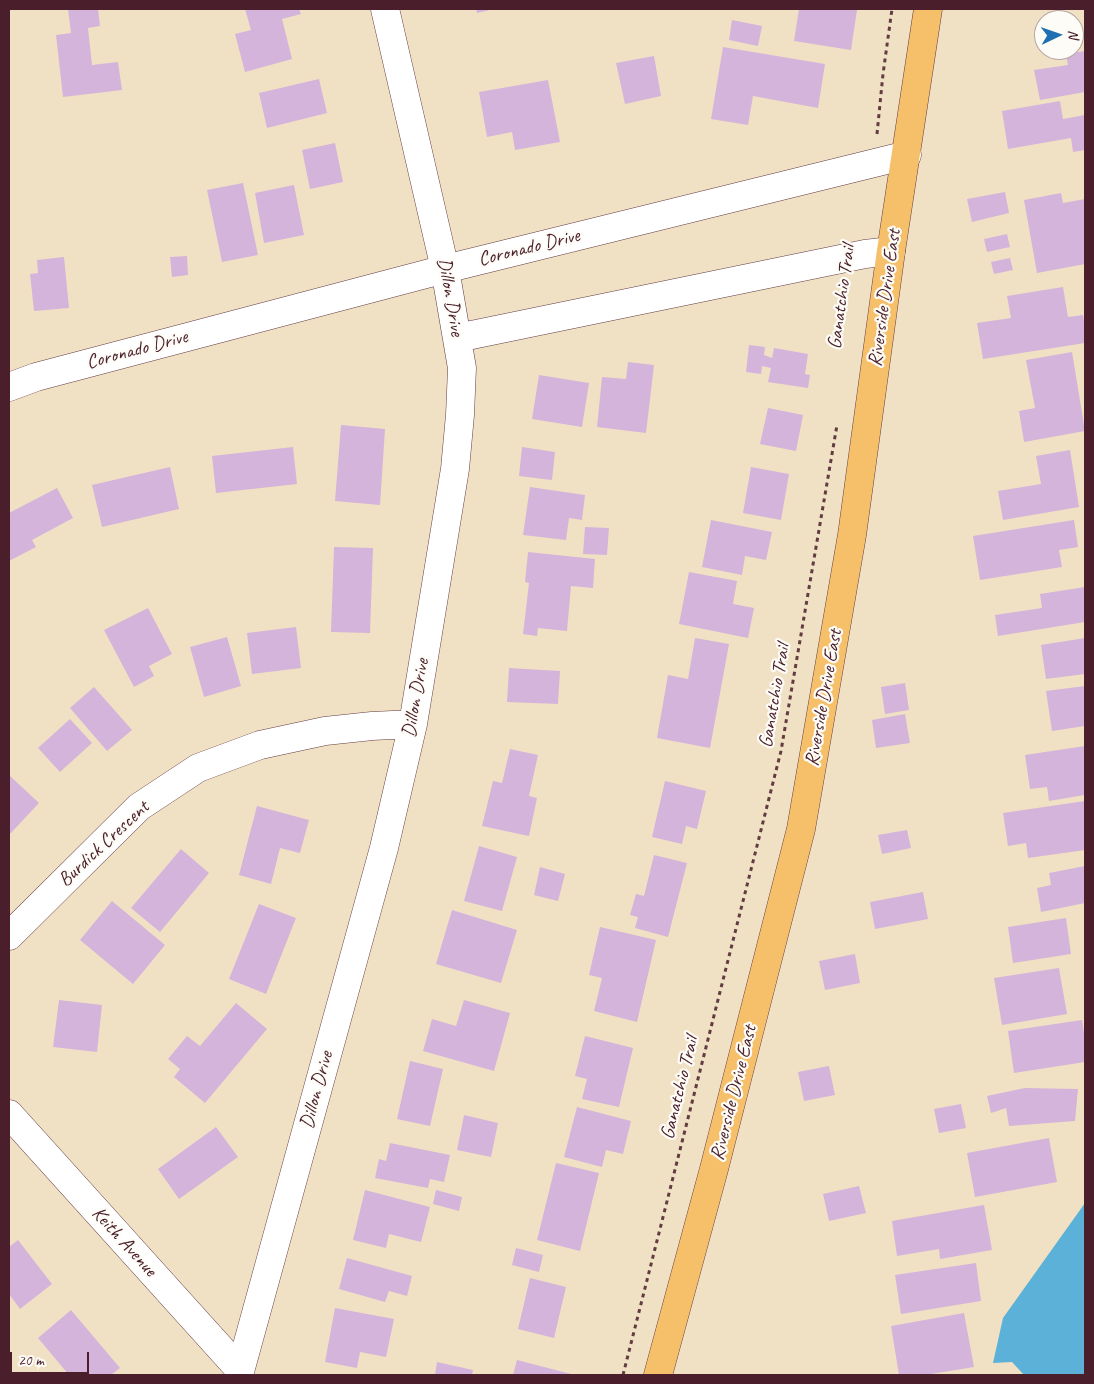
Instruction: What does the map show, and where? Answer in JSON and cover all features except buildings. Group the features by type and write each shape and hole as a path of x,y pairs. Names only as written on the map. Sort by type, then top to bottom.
{"main road":[{"name":"Riverside Drive East","path":"658,1375 714,1169 802,829 852,535 891,251 928,9"}],"street":[{"name":"Dillon Drive","path":"239,1373 384,848 412,724 456,469 462,368 445,269 386,9"},
{"name":"Coronado Drive","path":"9,387 45,375 445,269 906,155"},
{"path":"457,338 855,256 891,251"},
{"name":"Burdick Crescent","path":"9,936 139,807 198,768 260,745 325,731 412,724"},
{"name":"Keith Avenue","path":"9,1114 239,1373"}],"path":[{"path":"874,162 892,9"},
{"name":"Ganatchio Trail","path":"623,1375 781,751 838,422"}],"water":[{"path":"1085,1203 1085,1375 1024,1375 1012,1362 993,1363 1003,1318"}]}
